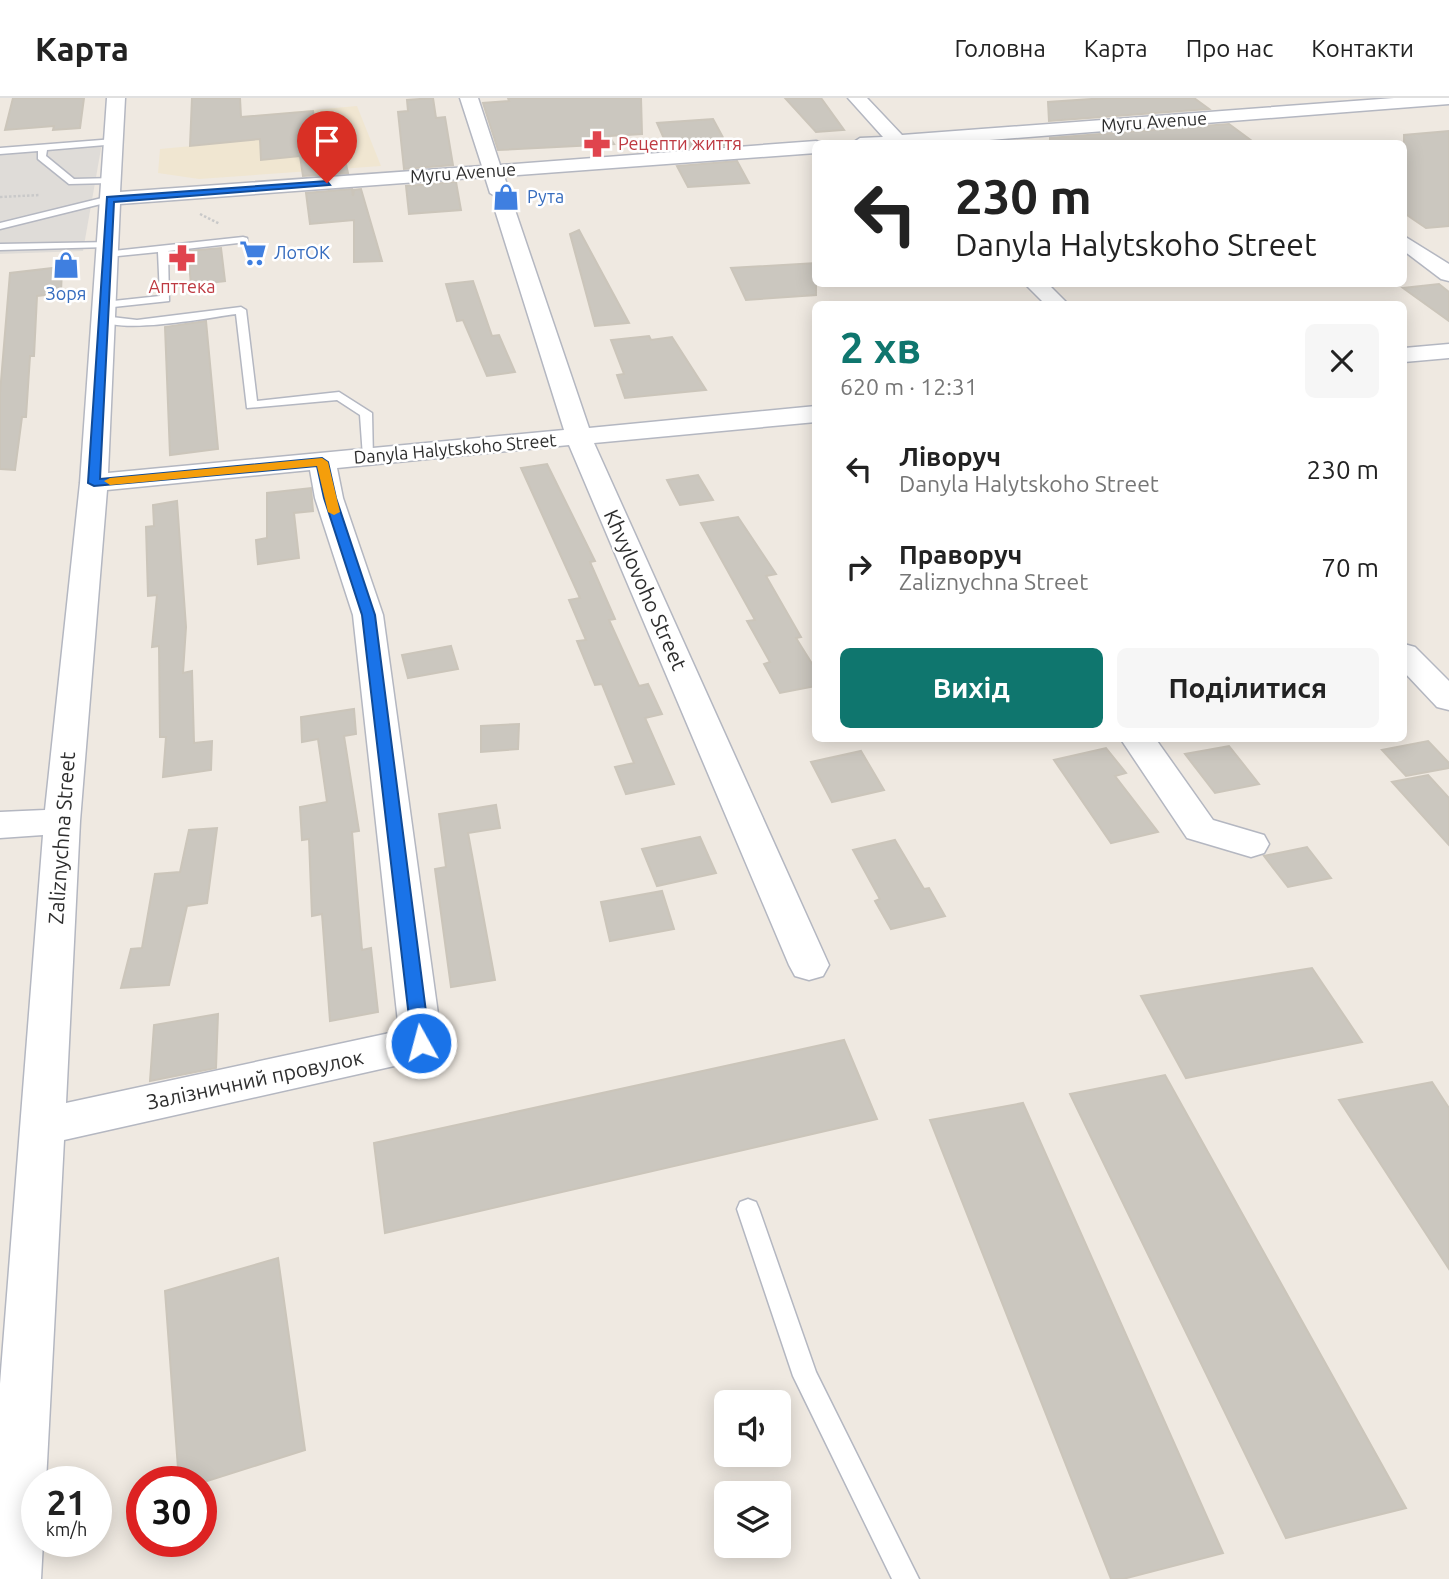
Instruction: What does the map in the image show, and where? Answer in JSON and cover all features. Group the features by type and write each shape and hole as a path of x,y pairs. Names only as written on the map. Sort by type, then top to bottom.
{"street":[{"name":"Zaliznychna Street","path":"13,1579 62,821 94,483 116,98"},
{"name":"Khvylovoho Street","path":"469,98 579,438 809,965"},
{"path":"857,98 897,140"},
{"name":"Myru Avenue","path":"925,140 1449,99"},
{"path":"1234,116 1253,130"},
{"name":"Myru Avenue","path":"111,190 493,171 812,147"},
{"path":"1407,244 1449,274"},
{"path":"1040,287 1054,301"},
{"path":"1407,355 1449,351"},
{"name":"Danyla Halytskoho Street","path":"94,483 812,414"},
{"name":"Залізничний провулок","path":"44,1126 421,1043 368,615 330,498 322,462"},
{"path":"1407,657 1449,700"},
{"path":"1140,742 1200,829 1251,844"},
{"path":"0,825 62,821"}],"lane":[{"path":"0,151 114,142"},
{"path":"43,148 41,157 72,183 111,190"},
{"path":"0,226 111,190"},
{"path":"0,247 163,248 243,240"},
{"path":"104,312 165,299 163,248"},
{"path":"104,312 137,323 241,310 251,405 339,396 366,413 369,457"},
{"path":"748,1209 805,1376 906,1579"}],"path":[{"path":"193,211 234,230 243,240"}],"shaded area":[{"path":"357,106 381,166 199,179 158,173 160,149 235,142 234,137 248,135 247,116"},
{"path":"102,143 83,251 0,254 0,150"}],"building":[{"path":"13,98 84,98 80,128 53,130 54,126 5,130"},
{"path":"192,98 240,98 241,117 313,111 320,148 342,146 348,173 303,176 300,156 261,160 260,139 190,146"},
{"path":"433,98 436,118 445,117 453,165 404,169 398,112 408,111 407,100"},
{"path":"508,98 641,98 642,134 609,136 614,144 498,150 483,103 509,101"},
{"path":"785,98 821,98 844,130 816,132"},
{"path":"1106,98 1194,98 1209,109 1049,121 1048,102"},
{"path":"713,119 727,145 669,150 657,123"},
{"path":"1229,124 1251,140 1050,140"},
{"path":"1449,131 1449,226 1426,228 1407,215 1407,140 1404,140 1404,135"},
{"path":"737,161 749,183 688,187 677,166"},
{"path":"456,182 461,210 409,214 406,186"},
{"path":"352,189 353,196 354,190 361,189 382,261 354,262 354,220 310,224 306,193"},
{"path":"579,230 629,323 595,326 570,234"},
{"path":"221,248 225,281 191,285 188,251"},
{"path":"812,263 812,287 816,287 816,295 746,300 731,268"},
{"path":"62,267 61,293 37,296 34,356 30,356 26,417 22,417 15,470 0,469 0,393 10,273"},
{"path":"473,281 492,336 499,335 515,372 487,376 463,320 457,321 446,284"},
{"path":"1439,284 1449,292 1449,321 1403,288"},
{"path":"206,321 218,449 170,455 165,327"},
{"path":"649,336 651,340 672,337 706,390 625,398 617,375 624,374 611,340"},
{"path":"547,464 595,561 590,562 615,619 609,620 639,686 648,684 662,714 645,718 674,784 626,794 615,767 634,763 602,684 595,685 577,641 586,640 569,600 580,598 521,468"},
{"path":"698,475 713,500 680,505 667,480"},
{"path":"311,488 313,511 294,513 299,558 258,564 256,540 267,538 267,493"},
{"path":"177,501 186,627 183,673 192,671 194,743 212,741 211,770 163,777 166,737 160,737 159,646 152,647 157,595 148,596 146,527 154,526 153,505"},
{"path":"738,517 776,574 766,576 801,637 796,638 812,664 812,687 780,693 764,664 770,662 747,621 755,620 701,523"},
{"path":"451,646 458,669 408,678 402,655"},
{"path":"354,709 356,734 344,736 359,831 352,832 362,950 371,948 378,1012 330,1021 322,914 312,916 309,839 302,840 300,807 327,802 318,739 302,742 301,717"},
{"path":"519,724 518,749 481,752 481,726"},
{"path":"1428,741 1449,763 1449,768 1406,776 1382,750"},
{"path":"1229,746 1259,784 1215,793 1185,754"},
{"path":"1106,748 1126,773 1115,776 1158,832 1111,843 1054,760"},
{"path":"861,751 884,790 832,802 811,762"},
{"path":"1428,775 1449,798 1449,845 1392,782"},
{"path":"496,805 500,828 468,833 495,980 451,987 435,869 446,867 439,814"},
{"path":"217,828 207,903 187,906 169,985 121,988 131,949 142,948 155,874 180,872 189,830"},
{"path":"700,837 716,873 657,886 642,849"},
{"path":"895,840 924,889 929,888 945,916 891,929 875,901 880,899 853,850"},
{"path":"1307,847 1331,878 1288,887 1264,856"},
{"path":"662,891 674,929 610,941 601,902"},
{"path":"1312,968 1362,1042 1186,1078 1141,996"},
{"path":"218,1014 216,1068 150,1081 154,1025"},
{"path":"844,1040 877,1119 385,1233 374,1143"},
{"path":"1165,1075 1406,1508 1286,1538 1070,1094"},
{"path":"1432,1082 1449,1108 1449,1269 1339,1100"},
{"path":"1023,1103 1223,1553 1123,1579 1111,1579 930,1120"},
{"path":"278,1258 305,1450 217,1478 217,1466 178,1466 165,1291"}],"slow traffic":[{"path":"110,481 322,462 334,512"}],"place":[{"name":"Рецепти життя","path":"597,144"},
{"name":"Рута","path":"506,197"},
{"name":"ЛотОК","path":"253,253"},
{"name":"Апттека","path":"182,258"},
{"name":"Зоря","path":"66,265"}],"route":[{"path":"327,183 110,199 94,483 322,462 330,498 368,615 421,1043"}]}
